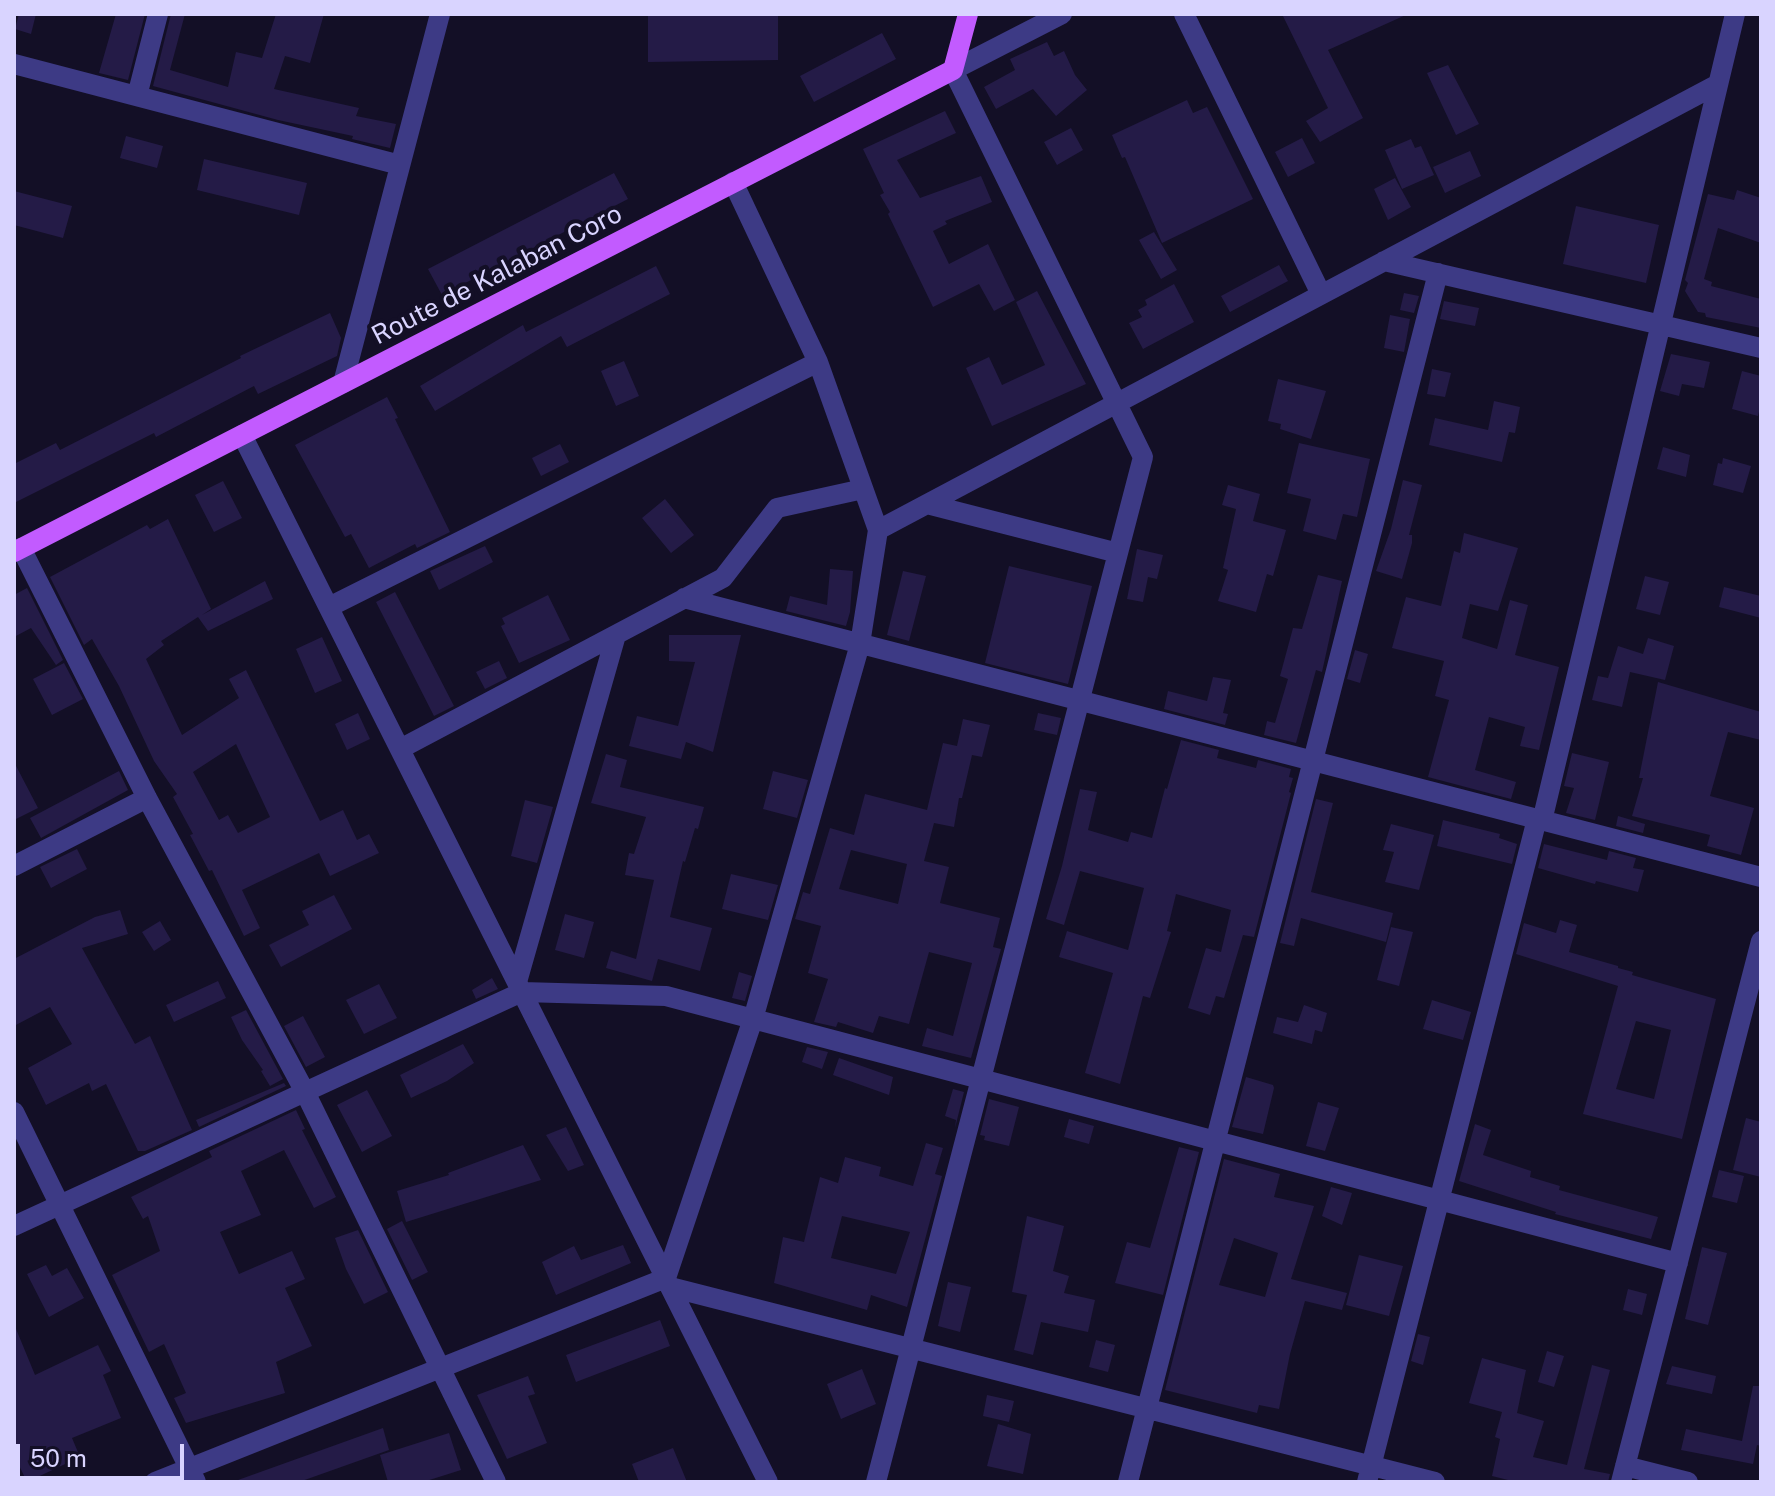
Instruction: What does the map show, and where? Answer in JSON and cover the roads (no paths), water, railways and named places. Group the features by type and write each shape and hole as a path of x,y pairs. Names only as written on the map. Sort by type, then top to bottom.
{"main road":[{"path":"953,70 968,14"},
{"name":"Route de Kalaban Coro","path":"18,550 953,70"}],"street":[{"path":"137,96 158,14"},
{"path":"343,383 440,14"},
{"path":"876,1482 1143,457 953,70 1062,14"},
{"path":"1184,14 1321,294"},
{"path":"1369,1474 1540,820 1735,14"},
{"path":"14,64 400,165"},
{"path":"878,530 1718,84"},
{"path":"668,1282 753,1019 860,644 878,530 818,362 733,182"},
{"path":"1384,261 1761,348"},
{"path":"1128,1482 1438,273"},
{"path":"329,607 818,362"},
{"path":"242,435 768,1482"},
{"path":"400,749 723,578 777,508 863,489"},
{"path":"927,504 1118,553"},
{"path":"18,550 305,1092 496,1482"},
{"path":"684,598 1761,877"},
{"path":"520,987 616,635"},
{"path":"14,866 147,798"},
{"path":"1688,1482 1623,1474 1761,941"},
{"path":"14,1226 305,1092 520,987 666,996 1678,1263"},
{"path":"14,1112 192,1475"},
{"path":"155,1482 192,1475 442,1367 668,1282 1147,1408 1369,1474 1435,1482"}]}
